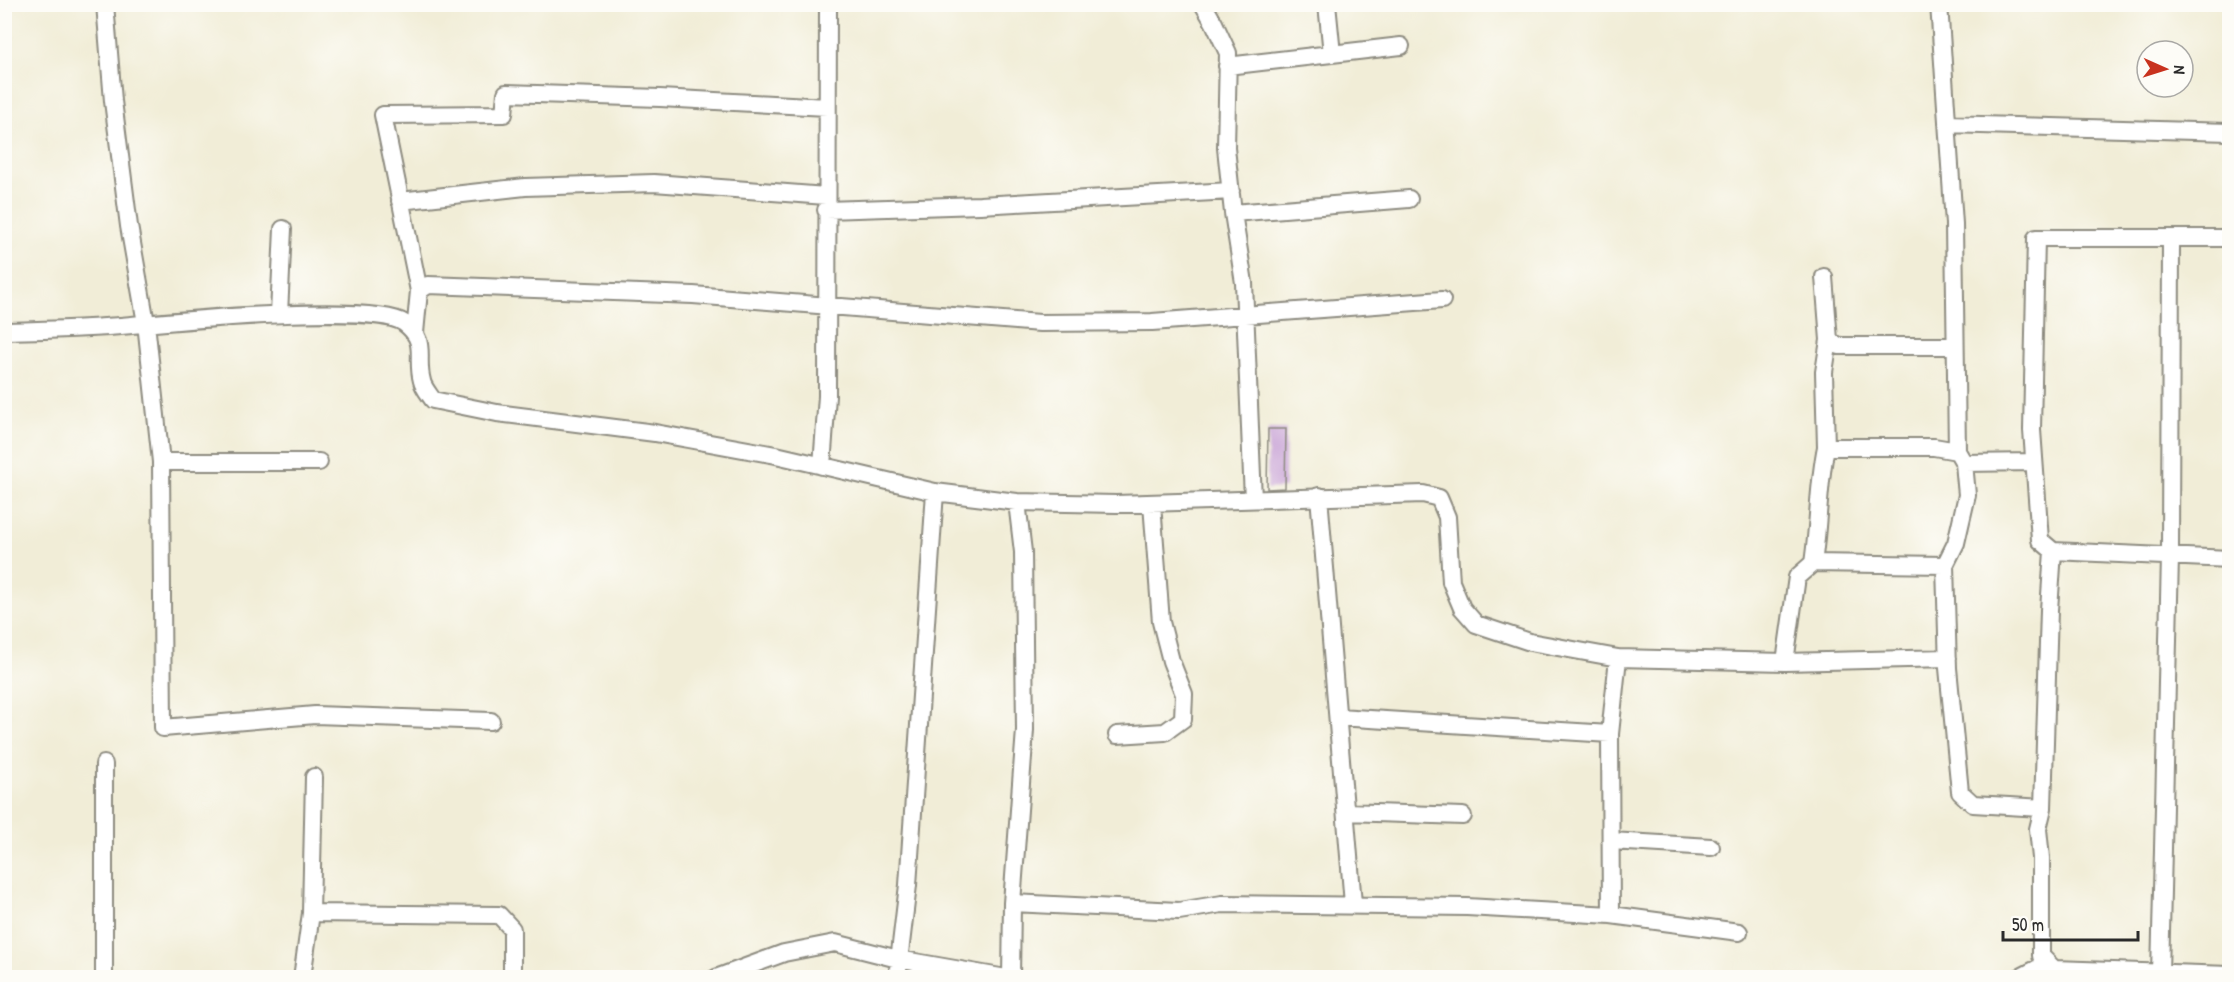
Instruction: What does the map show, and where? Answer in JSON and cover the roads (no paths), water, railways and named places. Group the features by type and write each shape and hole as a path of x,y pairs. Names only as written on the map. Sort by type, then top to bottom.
{"street":[{"path":"105,4 116,123 129,226 146,323 161,462 163,728 315,715 491,721"},
{"path":"822,466 827,396 828,4"},
{"path":"1203,4 1228,53 1226,148 1244,284 1253,500"},
{"path":"1327,4 1332,54"},
{"path":"1939,4 1954,224 1955,346 1960,457 1967,495 1956,543 1945,565 1948,658 1960,792 1973,804 2043,808"},
{"path":"1227,66 1401,46"},
{"path":"415,333 419,291 383,115 504,114 506,93 827,107"},
{"path":"1947,124 2229,132"},
{"path":"400,201 525,187 654,183 826,203 980,205 1231,191"},
{"path":"1233,213 1408,199"},
{"path":"279,314 283,229"},
{"path":"2229,238 2036,238 2032,430 2040,540 2053,550 2229,559"},
{"path":"2160,974 2170,557 2171,238"},
{"path":"1785,662 1797,577 1813,563 1818,527 1820,477 1826,447 1824,372 1829,340 1824,278"},
{"path":"419,291 428,285 681,294 1040,323 1152,322 1442,300"},
{"path":"4,331 279,314 374,315 402,321 415,333 420,343 422,380 433,400 496,413 655,433 776,454 934,492 1017,502 1152,504 1319,496 1423,494 1439,498 1447,517 1451,582 1462,608 1476,624 1530,642 1618,658 1785,662 1948,658"},
{"path":"1829,340 1839,346 1955,346"},
{"path":"1826,447 1934,447 1960,457 2034,462"},
{"path":"161,462 223,460 319,462"},
{"path":"897,978 908,885 934,492"},
{"path":"1319,496 1353,904"},
{"path":"1011,978 1012,903 1024,730 1023,552 1017,502"},
{"path":"1117,735 1165,732 1183,719 1184,694 1171,661 1161,622 1152,504"},
{"path":"2053,550 2048,632 2043,808 2037,829 2041,858 2041,956 2054,969 2229,975"},
{"path":"1813,563 1945,565"},
{"path":"1611,915 1610,734 1618,658"},
{"path":"1338,717 1610,734"},
{"path":"104,764 104,978"},
{"path":"302,978 311,913 314,777"},
{"path":"1346,812 1463,816"},
{"path":"1611,841 1711,847"},
{"path":"1012,903 1179,911 1222,904 1467,907 1611,915 1739,932"},
{"path":"311,913 499,915 512,929 512,978"},
{"path":"716,978 784,953 834,943 898,959 1006,978"},
{"path":"2019,978 2048,963"}]}
